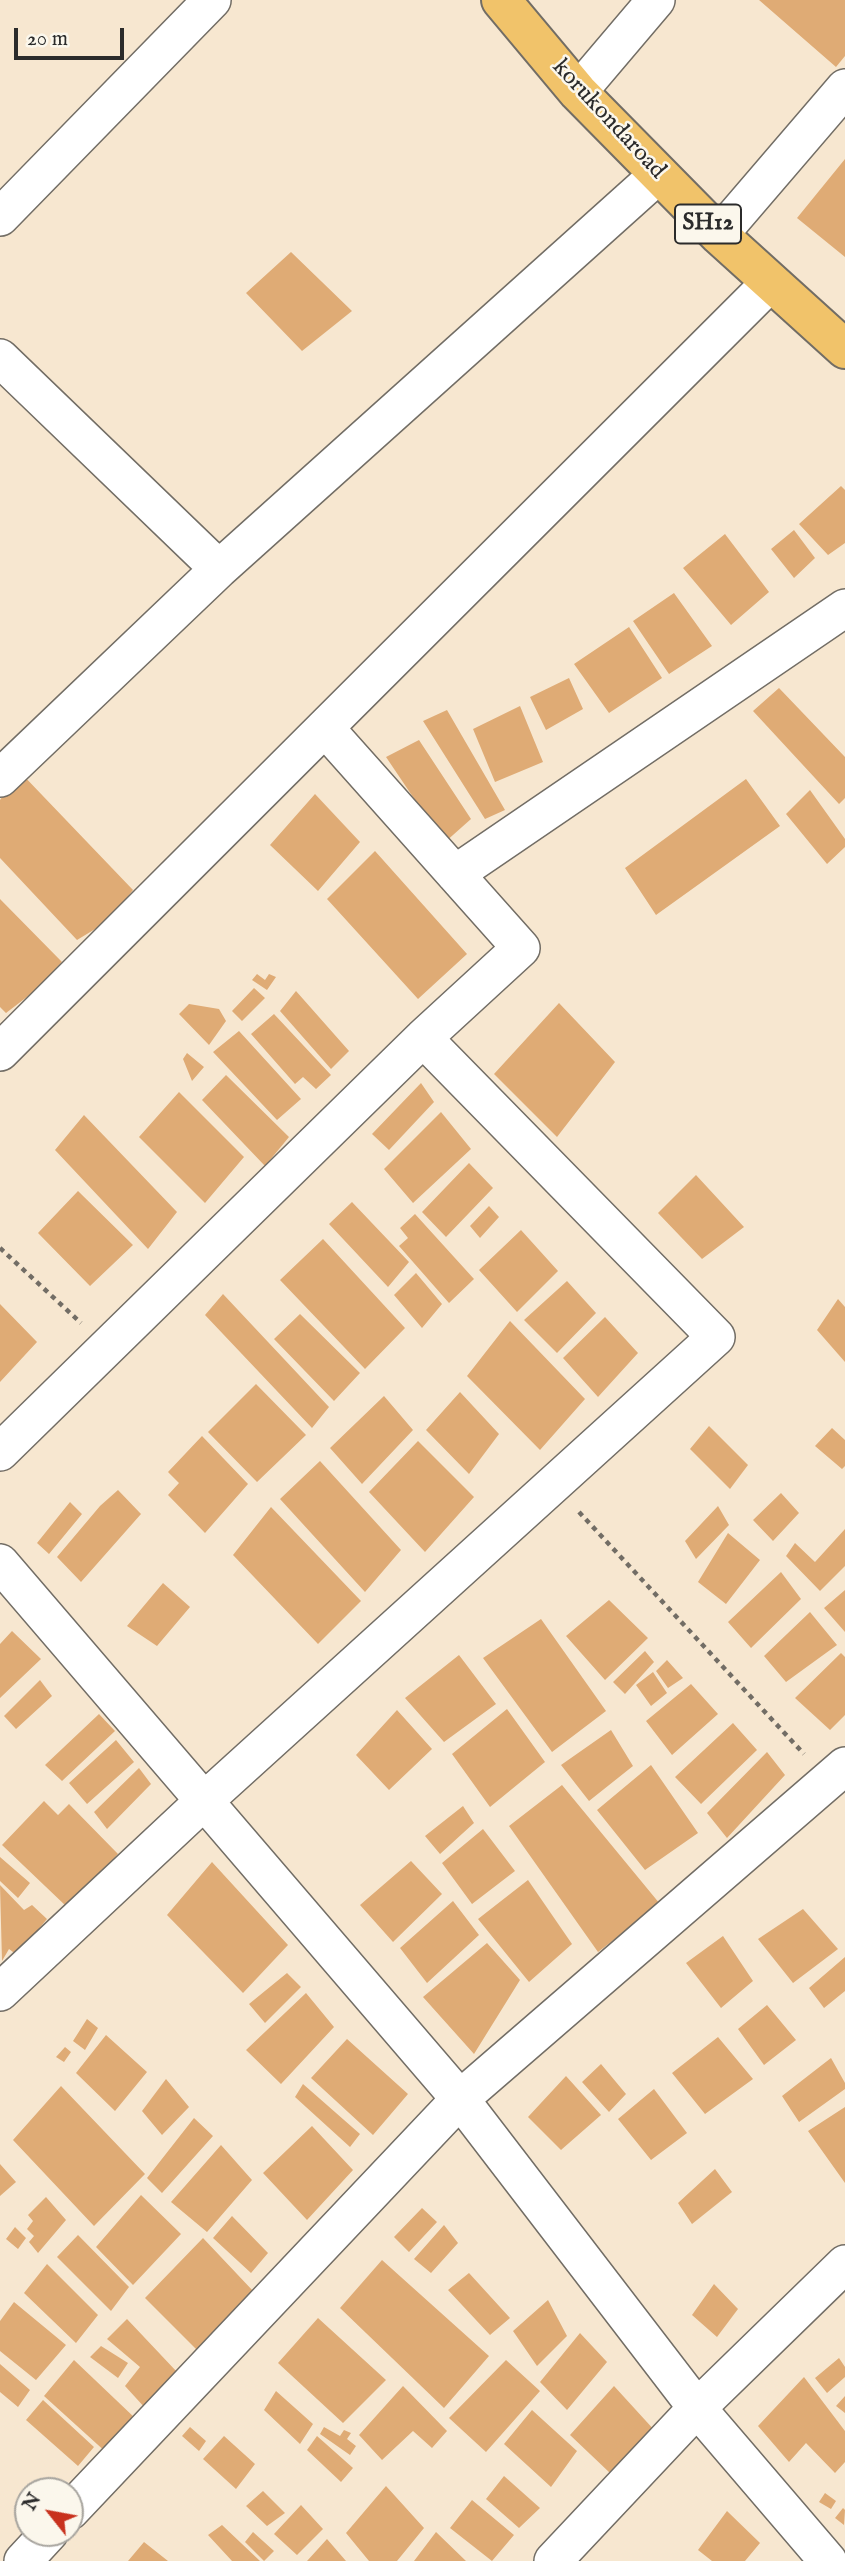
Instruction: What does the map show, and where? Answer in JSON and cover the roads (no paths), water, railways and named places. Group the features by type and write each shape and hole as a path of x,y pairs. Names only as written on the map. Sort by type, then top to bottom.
{"main road":[{"name":"korukondaroad","path":"501,0 578,92 719,235 845,349"}],"street":[{"path":"0,216 212,0"},
{"path":"578,92 656,0"},
{"path":"719,235 845,88"},
{"path":"0,778 219,569 659,174"},
{"path":"0,1052 771,282"},
{"path":"0,358 219,569"},
{"path":"455,874 845,608"},
{"path":"0,1452 423,1038 521,948 325,728"},
{"path":"0,1992 204,1801 716,1337 423,1038"},
{"path":"0,1563 460,2099 697,2407 828,2561"},
{"path":"84,2496 460,2099 837,1773"},
{"path":"553,2561 697,2407 845,2264"},
{"path":"23,2561 36,2547"}]}
